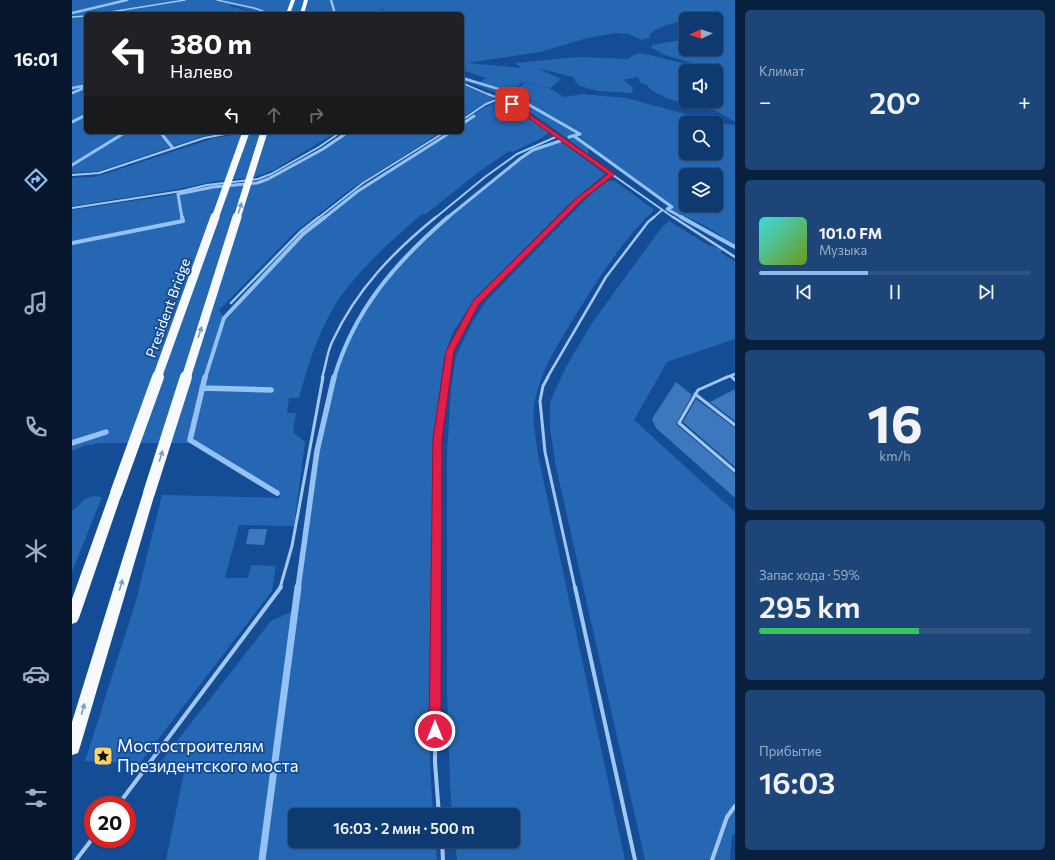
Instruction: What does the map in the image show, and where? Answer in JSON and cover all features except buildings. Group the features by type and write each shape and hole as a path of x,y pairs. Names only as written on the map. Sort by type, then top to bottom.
{"highway":[{"path":"289,12 293,0"},
{"path":"303,12 306,0"},
{"name":"President Bridge","path":"72,618 245,134"},
{"path":"72,747 149,493 263,134"}],"lane":[{"path":"110,12 185,0"},
{"path":"217,0 265,12"},
{"path":"72,17 84,16"},
{"path":"464,84 501,98 558,136 662,210 735,257"},
{"path":"464,119 486,104 501,98"},
{"path":"72,175 99,173 204,138 225,134"},
{"path":"72,208 182,191 207,185 258,179 271,174 312,151 338,134"},
{"path":"231,302 300,232 363,184 442,134"},
{"path":"125,796 282,585 292,546 320,388 332,341 364,288 402,245 485,176 517,154 558,136"},
{"path":"438,808 435,762 438,439 450,351 476,303 580,199 612,174"},
{"path":"635,860 545,452 540,401 543,386 606,277 648,222 662,210"},
{"path":"735,374 698,390 679,423 735,471"},
{"path":"730,376 735,380"},
{"path":"695,394 735,425"},
{"path":"712,860 727,817 735,806"},
{"path":"76,860 85,848"},
{"path":"442,848 443,860"}],"shaded area":[{"path":"72,0 735,0 735,122 715,110 699,108 723,108 723,64 696,64 665,55 652,48 652,45 679,40 679,56 723,56 723,12 679,12 679,22 661,27 649,35 651,37 641,40 629,34 617,33 587,38 540,52 467,63 522,68 515,63 578,57 628,59 635,54 640,53 687,64 679,64 679,102 651,90 647,85 640,82 638,77 623,80 633,87 632,93 598,91 579,86 573,77 537,68 561,79 550,88 522,82 515,89 516,90 524,83 549,88 564,97 583,94 626,98 692,116 679,116 679,160 723,160 723,124 735,125 735,249 725,243 722,236 702,224 675,212 599,154 574,131 575,121 573,131 588,146 588,154 544,121 513,102 480,86 464,82 464,77 480,82 486,78 464,71 464,12 382,12 383,6 380,12 258,12 231,5 229,6 253,12 84,12 84,134 214,134 204,136 99,171 72,173","holes":["516,90 524,97 553,111 523,97"]},
{"path":"464,85 493,97 494,99 464,116"},
{"path":"497,102 505,102 549,132 542,138 513,152 509,151 476,174 426,214 422,214 372,260 349,286 331,312 312,354 299,398 289,398 287,413 296,413 293,432 305,442 294,526 239,525 225,578 248,578 251,565 276,566 272,591 140,763 85,761 136,601 162,495 281,498 192,443 101,443 83,446 72,451 72,210 166,196 213,187 262,181 293,166 344,134 438,134 351,189 295,232 219,310 223,317 282,254 320,220 356,193 447,134 464,134 464,122 483,108"},
{"path":"237,134 334,134 274,170 255,177 211,182 168,191 72,206 72,178 93,177 105,174 211,139"},
{"path":"560,141 605,174 569,204 475,298 452,334 444,358 434,439 430,763 433,808 288,808 288,848 436,848 437,860 166,860 185,768 159,764 271,621 295,610 323,424 341,359 359,318 377,290 424,240 478,191 500,174 521,158"},
{"path":"608,181 615,181 654,210 631,235 611,261 556,347 541,378 535,400 534,421 538,455 625,860 457,860 456,848 520,848 520,808 452,808 447,691 447,453 451,388 456,356 473,321 486,301 592,193"},
{"path":"669,221 708,245 718,248 722,251 721,253 735,261 735,339 667,362 634,420 735,512 735,834 732,836 730,860 645,860 556,467 550,428 550,402 566,367 592,323 662,227"},
{"path":"93,496 102,497 72,572 72,510 74,510 84,500"}],"waterway":[{"path":"72,13 127,0"},
{"path":"331,0 334,12"},
{"path":"464,79 515,94"},
{"path":"72,88 83,86"},
{"path":"72,93 84,88"},
{"path":"515,94 510,96 524,102 580,134 569,137"},
{"path":"72,122 84,116"},
{"path":"464,123 474,116"},
{"path":"72,165 123,134"},
{"path":"162,134 172,147"},
{"path":"182,218 178,194 213,187 257,183 268,179 323,149 345,134"},
{"path":"324,218 358,191 448,134"},
{"path":"574,136 672,207 667,209 683,218"},
{"path":"447,218 521,158 533,150 560,141"},
{"path":"72,243 183,221 182,217"},
{"path":"205,378 224,318 303,234 325,217"},
{"path":"334,378 342,353 353,331 365,309 379,289 411,252 448,217"},
{"path":"681,217 735,247"},
{"path":"202,388 205,377"},
{"path":"298,588 317,451 334,377"},
{"path":"202,388 271,390"},
{"path":"202,388 190,440 277,493"},
{"path":"72,443 106,432"},
{"path":"262,860 298,587"}],"place":[{"name":"Мостостроителям Президентского моста","path":"103,756"}],"route":[{"path":"435,731 438,439 450,351 476,303 580,199 612,174 512,104"}]}
